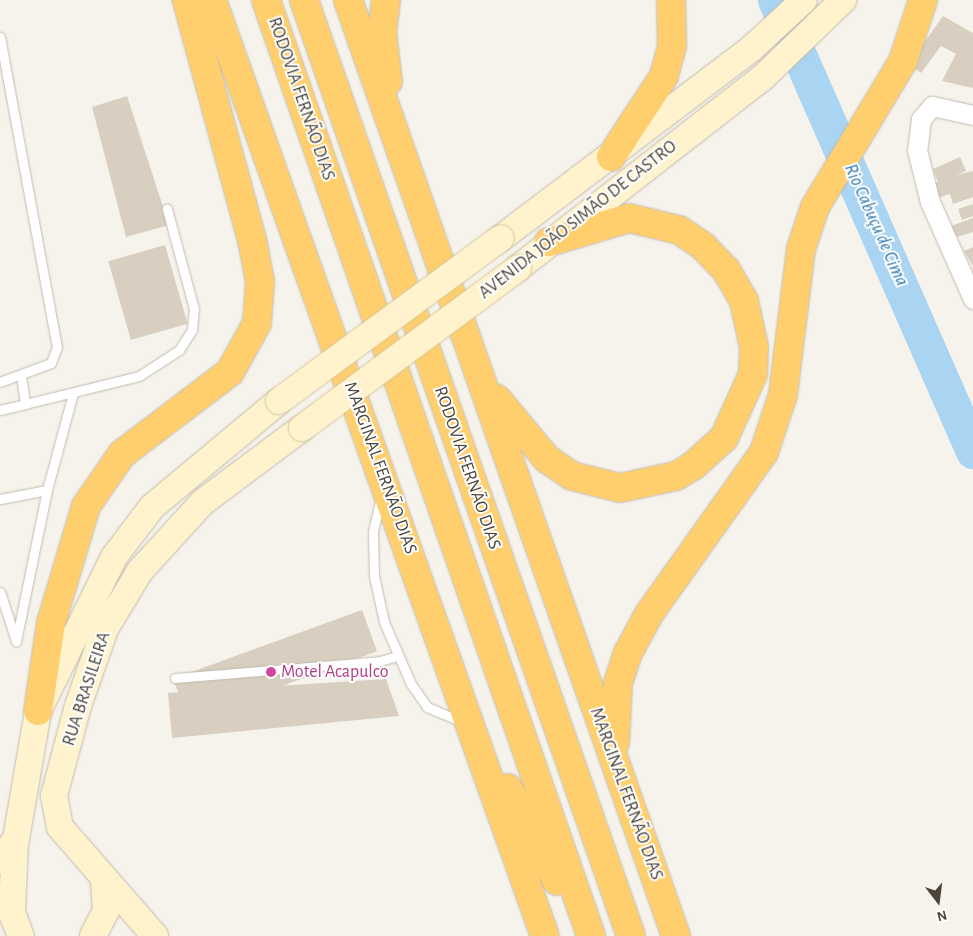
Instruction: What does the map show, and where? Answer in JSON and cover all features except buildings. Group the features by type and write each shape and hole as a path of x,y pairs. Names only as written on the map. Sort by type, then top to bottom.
{"highway":[{"path":"38,711 51,623 86,506 122,454 230,372 257,323 260,281 252,240 187,0"},
{"name":"MARGINAL FERNÃO DIAS","path":"212,0 474,726 545,936"},
{"name":"RODOVIA FERNÃO DIAS","path":"266,0 591,936"},
{"name":"RODOVIA FERNÃO DIAS","path":"304,0 631,936"},
{"name":"MARGINAL FERNÃO DIAS","path":"348,0 394,136 676,936"},
{"path":"386,0 382,32 394,136"},
{"path":"611,156 664,76 672,46 671,0"},
{"path":"616,769 614,709 628,653 673,578 740,490 772,432 783,395 801,249 815,207 903,62 923,0"},
{"path":"477,370 516,426 547,459 572,476 620,488 654,483 694,464 724,438 739,412 753,374 750,320 726,270 703,246 663,224 629,218 549,242"},
{"path":"474,726 587,936"}],"main road":[{"name":"AVENIDA JOÃO SIMÃO DE CASTRO","path":"279,401 611,156 751,49 804,0"},
{"name":"AVENIDA JOÃO SIMÃO DE CASTRO","path":"302,428 518,268 761,79 821,25 843,0"},
{"name":"RUA BRASILEIRA","path":"0,861 16,839 38,711 114,557 152,507 279,401"},
{"name":"RUA BRASILEIRA","path":"155,936 60,827 54,796 78,706 105,629 140,571 184,520 231,479 302,428"},
{"path":"16,839 12,913 21,936"},
{"path":"524,877 535,936"},
{"path":"93,936 106,911 104,879"}],"street":[{"path":"973,115 940,104 926,111 918,150 930,202 973,299"}],"lane":[{"path":"0,37 57,347 51,363 0,382"},
{"path":"0,410 73,393 155,369 179,350 192,330 192,291 167,209"},
{"path":"21,375 25,404"},
{"path":"0,592 16,640 47,490 73,393"},
{"path":"385,482 373,532 374,576 398,656 427,707 444,718 474,726"},
{"path":"0,499 47,490"},
{"path":"175,678 380,661 398,656"}],"waterway":[{"name":"Rio Cabuçu de Cima","path":"775,0 973,451"}],"place":[{"name":"Motel Acapulco","path":"271,672"}]}
